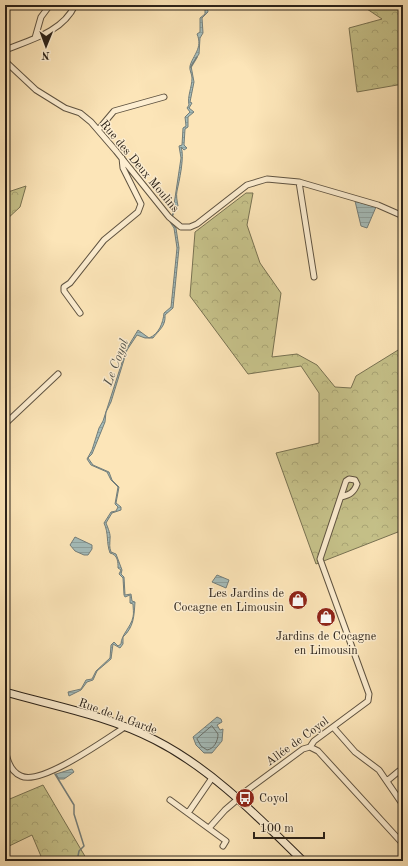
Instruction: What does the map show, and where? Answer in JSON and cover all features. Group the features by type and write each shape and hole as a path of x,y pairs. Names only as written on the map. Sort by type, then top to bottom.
{"main road":[{"name":"Rue de la Garde","path":"5,692 125,727 155,740 180,754 238,798 298,859"}],"street":[{"path":"35,38 41,17 50,5"},
{"path":"5,50 50,32 67,18 75,5"},
{"name":"Rue des Deux Moulins","path":"5,61 36,90 65,108 80,113 98,130 122,157 169,218 181,227 190,227 197,224 247,185 259,181 299,182 378,205 403,216"},
{"path":"98,130 114,111 164,97"},
{"path":"80,312 64,290 64,287 70,284 104,240 138,212 141,204 123,168 122,157"},
{"path":"299,182 314,277"},
{"path":"5,424 58,374"},
{"name":"Allée de Coyol","path":"209,828 238,798 303,749 310,747 314,741 368,701 369,694 320,559 341,497"},
{"path":"5,745 6,757 14,771 22,777 38,776 86,753 125,727"},
{"path":"333,727 355,752 379,770 403,805"},
{"path":"310,747 318,751 403,844"},
{"path":"387,781 399,771"},
{"path":"188,813 212,778"},
{"path":"170,800 226,841 223,846"}],"green space":[{"path":"361,5 403,5 403,84 357,92 349,28 382,19"},
{"path":"26,186 20,207 5,221 5,193"},
{"path":"246,193 253,193 247,225 260,263 281,293 272,357 297,354 317,365 335,387 351,388 356,376 403,347 403,530 316,564 276,453 319,443 319,393 301,366 248,374 190,296 195,232"},
{"path":"43,785 86,858 86,861 43,861 32,835 5,848 5,801"}],"water":[{"path":"205,5 207,5 208,12 202,18 203,33 200,38 199,54 191,66 194,82 190,102 192,103 189,108 194,112 188,117 188,127 185,129 184,145 187,148 184,150 181,147 182,163 177,194 178,206 175,209 172,218 181,158 179,146 182,145 183,128 186,126 185,117 190,112 187,108 189,105 192,81 190,66 199,43 197,34 200,32 200,18 205,14"},
{"path":"355,201 376,207 367,228 361,226"},
{"path":"170,222 176,228 179,248 173,308 165,315 163,325 160,330 153,338 149,338 158,331 163,321 164,313 171,307 177,248 174,228"},
{"path":"138,330 149,338 137,335 127,350 111,402 106,412 105,422 92,454 88,458 93,465 109,472 112,480 119,487 116,503 121,507 121,510 112,513 106,523 110,536 111,552 116,554 122,570 121,574 124,577 125,595 131,594 132,601 135,602 133,621 127,633 123,637 133,617 133,604 130,603 130,595 125,597 124,595 123,578 119,574 121,570 118,568 118,561 115,555 110,553 104,523 111,512 116,511 118,507 115,504 118,487 111,480 107,472 91,465 87,459 103,421 126,350"},
{"path":"75,537 92,545 92,549 88,555 75,551 70,545"},
{"path":"217,575 229,580 226,588 212,582"},
{"path":"123,637 123,644 120,648 113,644 111,659 97,671 93,680 87,682 81,690 69,696 68,692 81,689 86,680 92,679 96,671 110,658 111,645 114,642 118,646 121,644"},
{"path":"217,717 221,719 222,722 217,725 220,730 223,729 222,741 212,753 204,753 196,745 193,737"},
{"path":"72,769 74,772 64,779 59,779 56,774"}],"waterway":[{"name":"Le Coyol","path":"191,67 197,57"},
{"name":"Le Coyol","path":"55,774 74,805 74,814 84,846 79,851 77,861"}],"place":[{"name":"Les Jardins de Cocagne en Limousin","path":"298,600"},
{"name":"Jardins de Cocagne en Limousin","path":"326,617"},
{"name":"Coyol","path":"245,798"}]}
